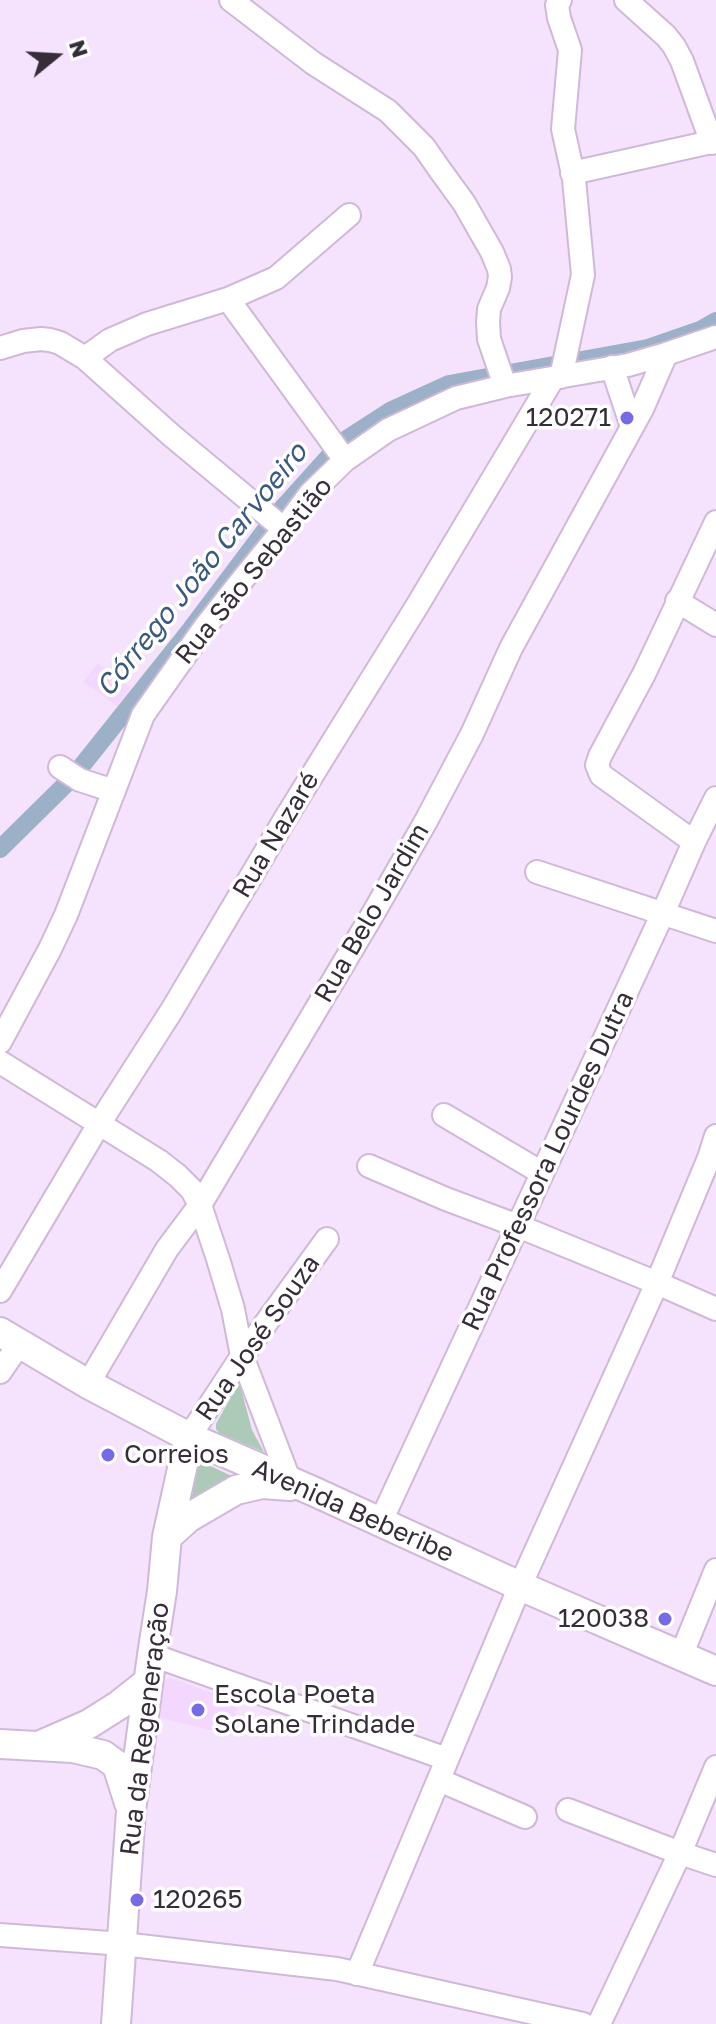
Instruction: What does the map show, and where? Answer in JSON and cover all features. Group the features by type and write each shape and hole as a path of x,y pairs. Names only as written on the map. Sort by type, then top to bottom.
{"main road":[{"name":"Avenida Beberibe","path":"10,1338 88,1384 189,1437 520,1586 715,1668"},
{"name":"Rua da Regeneração","path":"116,2024 131,1811 167,1537 189,1437"},
{"path":"167,1537 188,1518 236,1490 262,1484 296,1485"},
{"path":"39,1745 89,1724 119,1705 150,1668"},
{"path":"0,1744 39,1745 103,1755 117,1765 131,1811"}],"street":[{"path":"231,0 313,63 388,111 424,147 464,203 496,260 500,277 488,322 489,339 502,377"},
{"name":"Rua Nazaré","path":"0,1291 285,819 557,378 583,275 572,173 563,129 570,50 559,18 557,5 560,0"},
{"path":"572,173 714,142 674,46 626,0"},
{"path":"85,358 110,340 147,324 228,299 276,278 349,215"},
{"path":"228,299 338,450"},
{"name":"Rua São Sebastião","path":"0,1042 56,937 143,715 211,619 274,521 310,494 338,450 502,377 557,378 666,354 716,337"},
{"path":"0,348 23,341 50,340 85,358 274,521"},
{"name":"Rua Belo Jardim","path":"88,1384 167,1249 200,1205 426,821 472,734 511,648 632,427 666,354"},
{"path":"612,367 632,427"},
{"path":"694,842 601,775 597,765 716,522"},
{"path":"677,601 716,625"},
{"path":"60,767 80,780 114,791"},
{"name":"Rua Professora Lourdes Dutra","path":"380,1523 716,798"},
{"path":"537,872 716,931"},
{"path":"0,1062 159,1161 192,1190 218,1259 233,1309 242,1356 296,1485"},
{"path":"444,1115 542,1173"},
{"path":"357,1974 520,1586 657,1283 716,1136"},
{"path":"369,1166 716,1309"},
{"name":"Rua José Souza","path":"189,1437 242,1356 327,1239"},
{"path":"167,1249 193,1245 218,1259"},
{"path":"0,1372 10,1338"},
{"path":"681,1656 716,1570"},
{"path":"150,1668 443,1770 525,1817"},
{"path":"599,2024 680,1853 716,1767"},
{"path":"568,1810 716,1865"},
{"path":"0,1935 123,1944 337,1969 583,2024"}],"shaded area":[{"path":"98,663 131,688 117,706 83,682"},
{"name":"Escola Poeta Solane Trindade","path":"170,1678 238,1702 233,1736 158,1717 164,1680"}],"green space":[{"path":"240,1385 252,1430 264,1452 216,1429"},
{"path":"202,1462 236,1478 217,1484 189,1500 193,1463"}],"waterway":[{"name":"Córrego João Carvoeiro","path":"0,849 72,778 191,629 279,512 342,442 390,411 449,384 648,348 700,330 716,321"}],"place":[{"name":"120271","path":"627,418"},
{"name":"Correios","path":"108,1455"},
{"name":"120038","path":"665,1619"},
{"name":"Escola Poeta Solane Trindade","path":"198,1710"},
{"name":"120265","path":"137,1900"}]}
